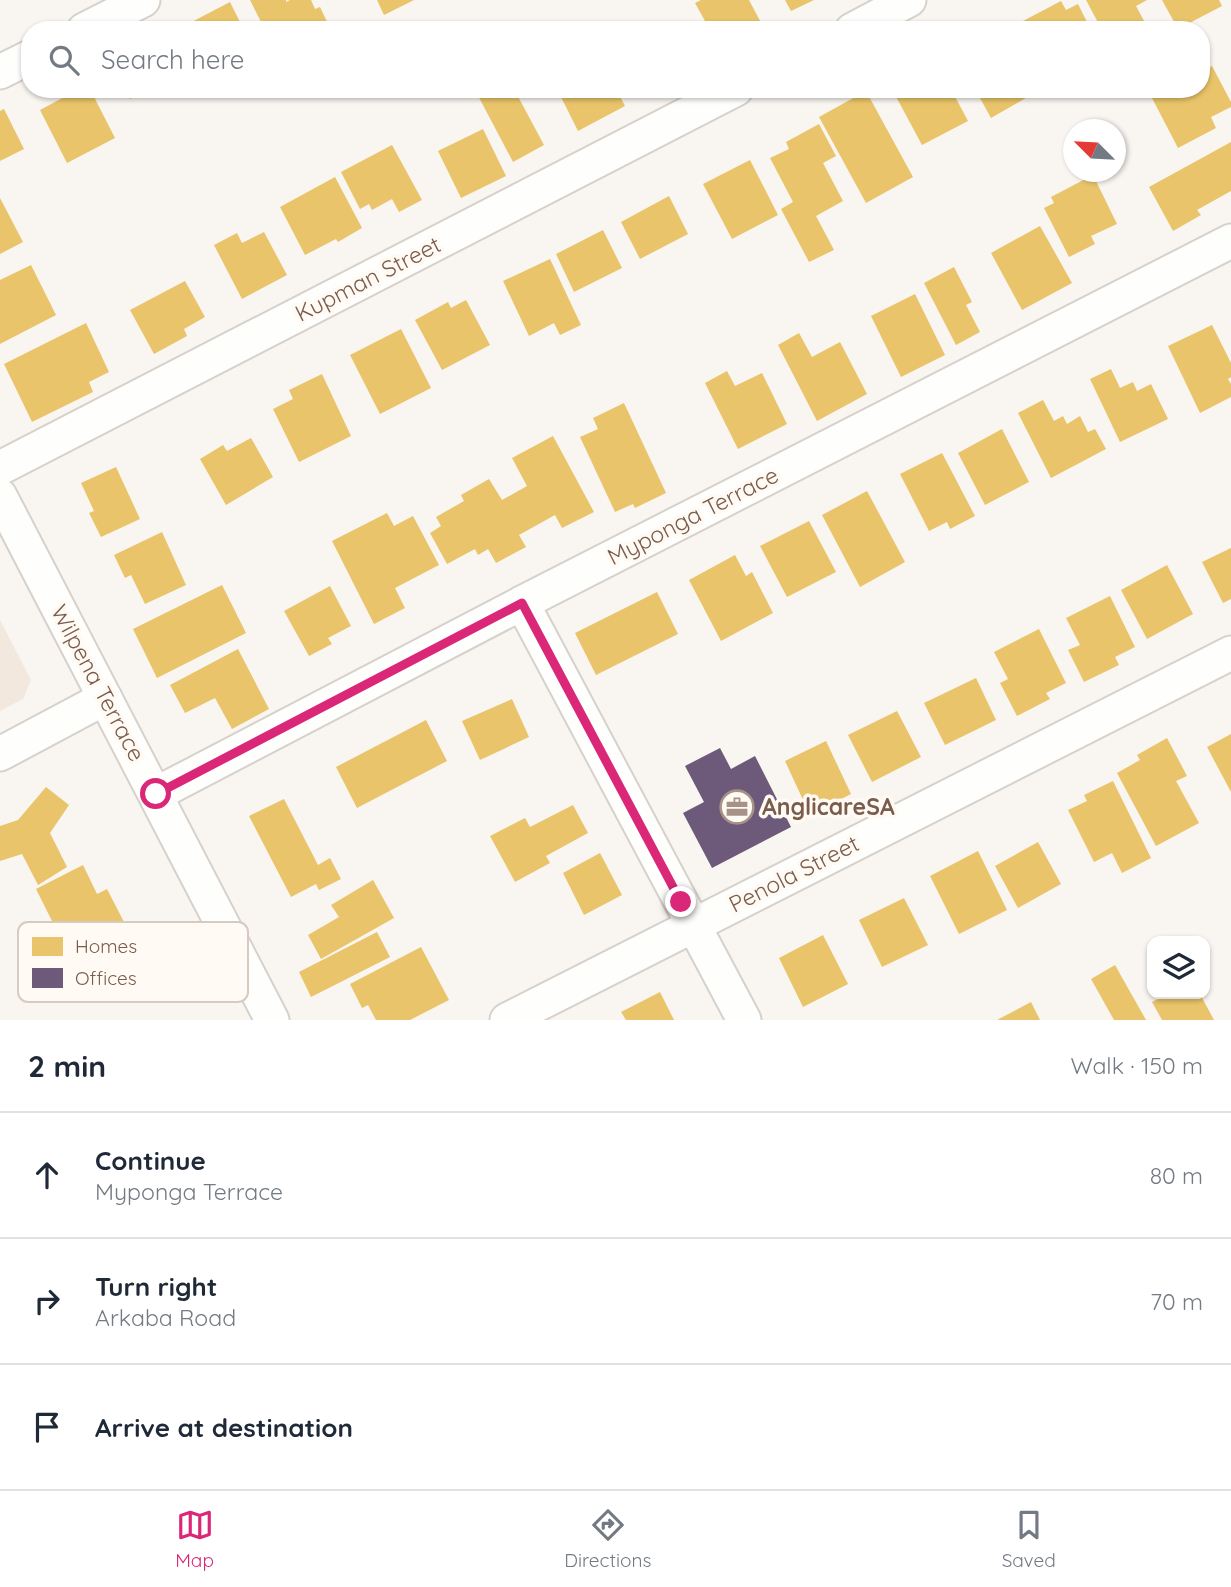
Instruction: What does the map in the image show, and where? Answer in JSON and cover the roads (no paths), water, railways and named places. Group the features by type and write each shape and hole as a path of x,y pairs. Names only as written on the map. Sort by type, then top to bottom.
{"street":[{"path":"102,21 143,0"},
{"path":"869,21 909,0"},
{"path":"0,72 21,62"},
{"name":"Kupman Street","path":"0,468 719,98"},
{"name":"Myponga Terrace","path":"156,794 522,603 1231,241"},
{"name":"Wilpena Terrace","path":"0,496 222,922"},
{"path":"522,603 744,1020"},
{"name":"Penola Street","path":"507,1020 1231,653"},
{"path":"0,754 105,698"},
{"name":"Wilpena Terrace","path":"248,973 272,1020"}],"place":[{"name":"AnglicareSA","path":"737,807"}]}
